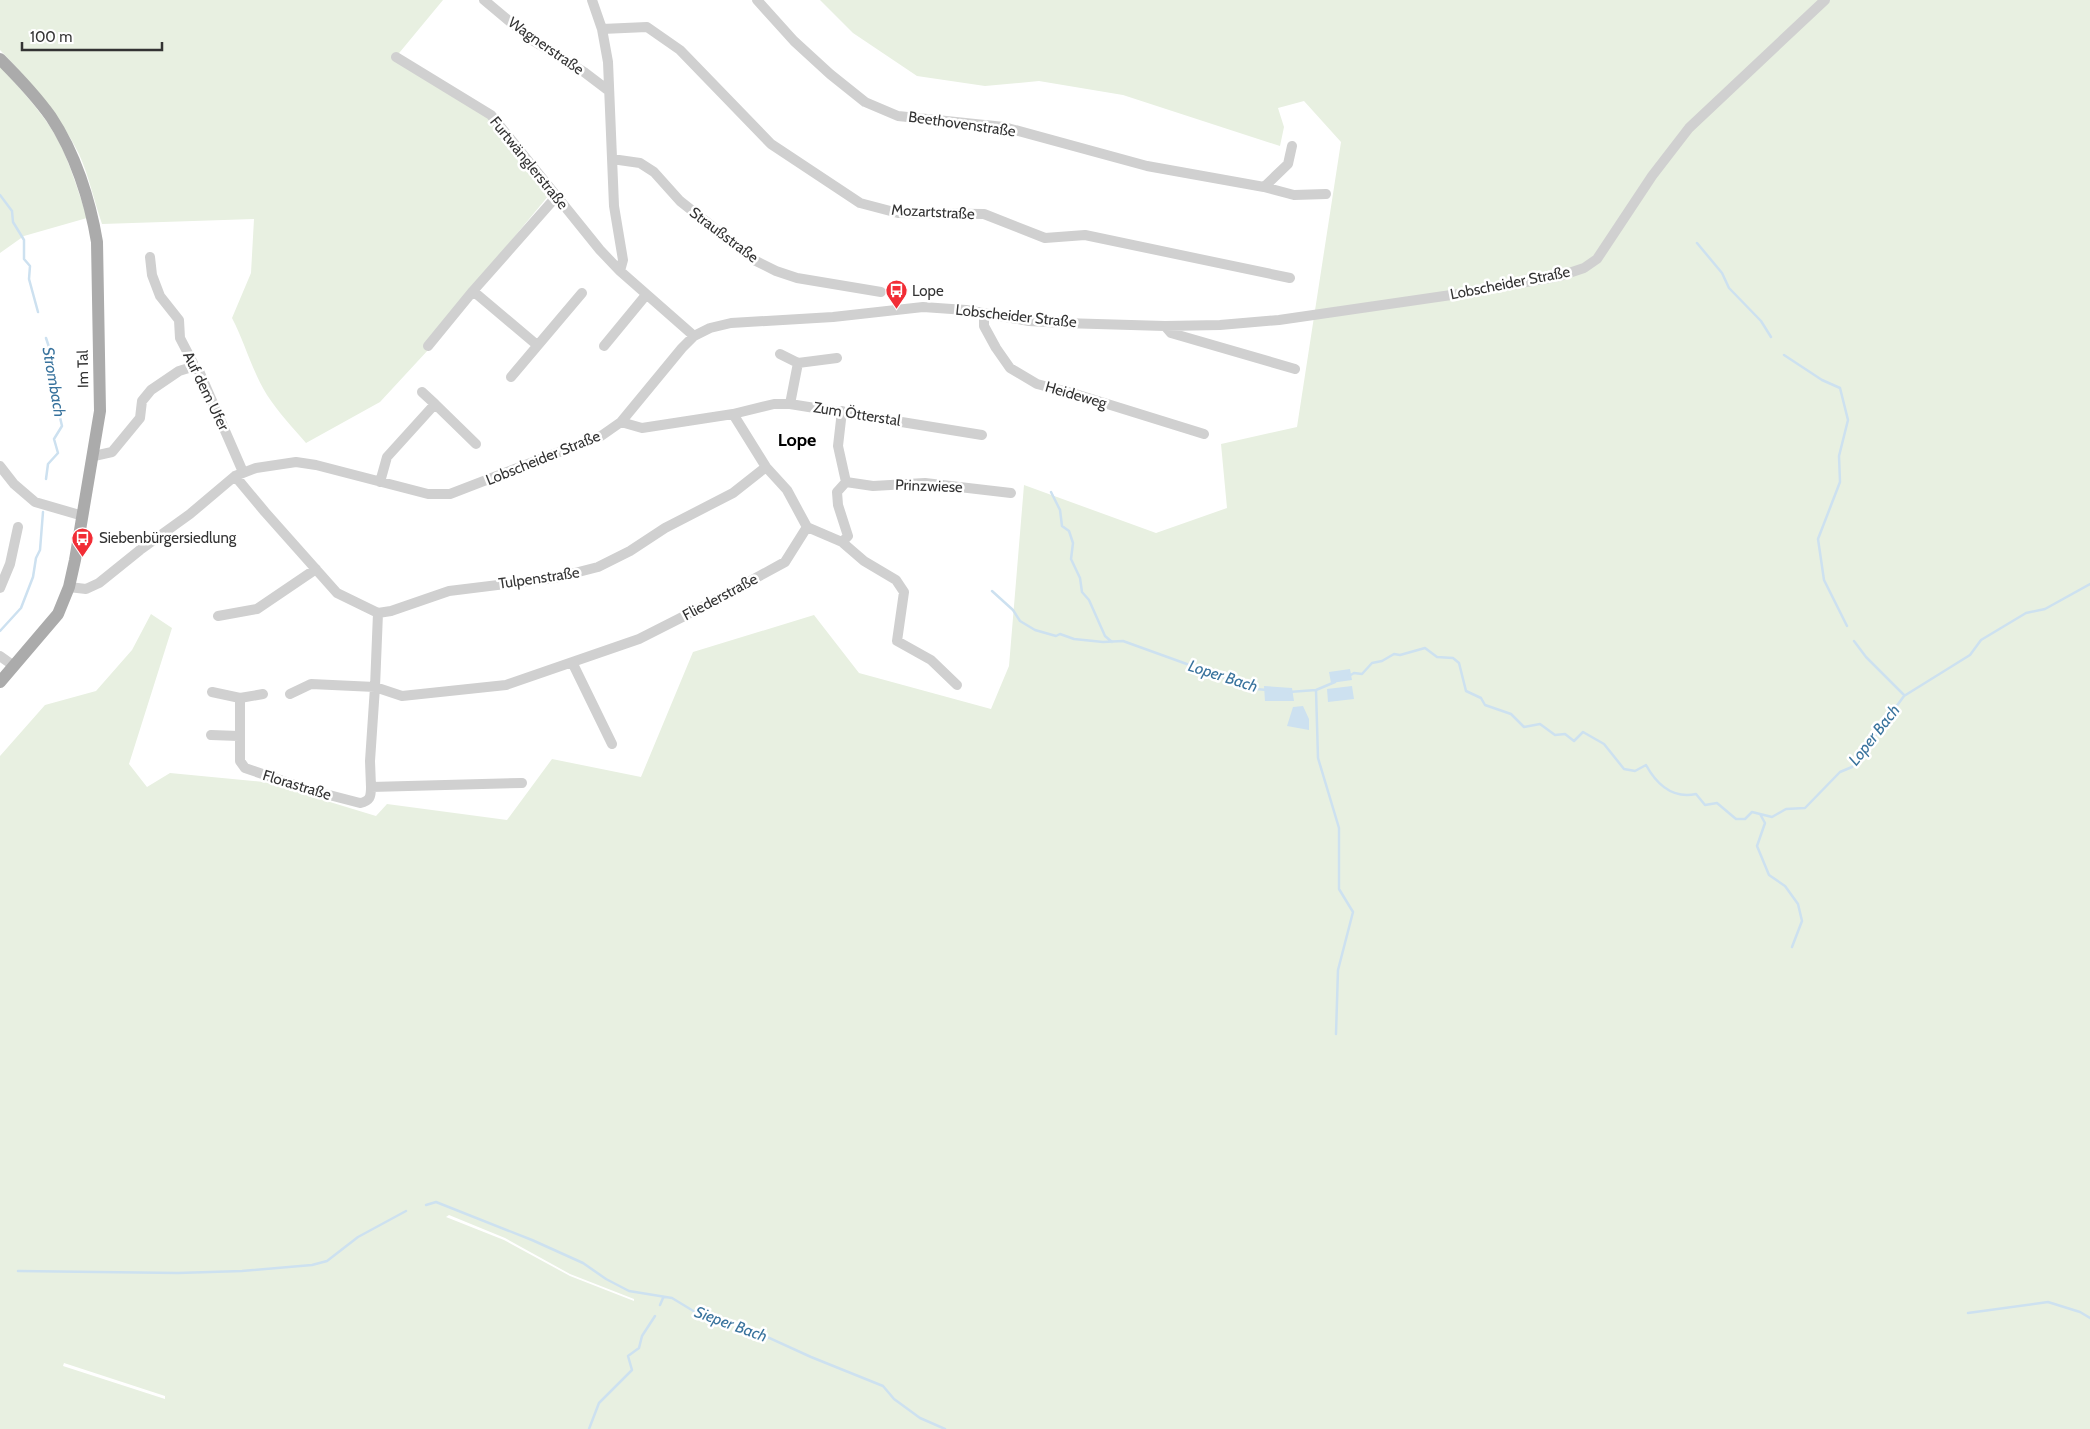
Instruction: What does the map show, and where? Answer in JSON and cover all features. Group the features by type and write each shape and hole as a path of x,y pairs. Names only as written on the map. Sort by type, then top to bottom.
{"main road":[{"name":"Im Tal","path":"0,59 24,84 51,117 73,159 93,215 97,242 100,364 100,411 94,456 69,587 58,614 0,682"}],"street":[{"name":"Wagnerstraße","path":"484,0 532,40 584,72 609,91"},
{"path":"592,0 602,29 608,62 614,206 623,260 620,271 694,336"},
{"name":"Beethovenstraße","path":"757,0 794,41 830,74 865,102 898,116 1004,127 1146,166 1264,187 1294,195 1326,194"},
{"name":"Lobscheider Straße","path":"69,587 86,589 99,583 239,474 256,468 296,462 316,464 428,494 450,494 601,436 621,422 694,336 710,328 731,324 923,307 1055,323 1165,326 1220,325 1279,320 1458,294 1560,276 1584,268 1597,258 1652,176 1689,128 1825,0"},
{"name":"Mozartstraße","path":"602,29 646,28 680,50 771,144 860,203 898,212 984,214 1045,238 1085,235 1290,278"},
{"name":"Furtwänglerstraße","path":"396,57 492,116 556,197 620,271"},
{"path":"1264,187 1288,164 1292,146"},
{"name":"Straußstraße","path":"612,158 640,163 654,172 680,201 756,261 770,268 797,278 881,292"},
{"path":"428,346 473,291 556,197"},
{"name":"Auf dem Ufer","path":"150,257 152,275 160,296 179,320 180,338 193,363 192,367 199,371 239,474"},
{"path":"473,291 537,345"},
{"path":"511,377 582,293"},
{"path":"604,346 646,295"},
{"name":"Heideweg","path":"984,313 984,326 1010,368 1037,384 1204,434"},
{"name":"Lobscheider Straße","path":"1165,326 1171,333 1295,369"},
{"path":"780,354 798,363 837,358"},
{"path":"790,404 798,363"},
{"path":"94,456 112,452 140,418 142,401 151,390 180,371 192,367"},
{"path":"422,392 476,444"},
{"path":"380,482 387,457 435,404"},
{"name":"Zum Ötterstal","path":"732,414 774,404 790,404 982,435"},
{"path":"842,411 838,446 846,482 837,492 838,505 848,536 842,542"},
{"path":"621,422 642,428 732,414 766,467 787,490 807,527 842,542 864,561 896,580 904,592 897,641 931,660 957,685"},
{"path":"0,466 14,484 35,502 83,516"},
{"name":"Tulpenstraße","path":"378,613 391,611 449,591 555,578 598,567 630,551 665,528 733,493 766,467"},
{"path":"239,474 265,512 337,593 378,613 370,761 371,788 522,783"},
{"name":"Prinzwiese","path":"846,482 873,486 925,483 1011,494"},
{"path":"0,588 10,564 18,527"},
{"name":"Fliederstraße","path":"375,687 402,696 506,685 639,639 785,562 807,527"},
{"path":"218,616 256,609 316,569"},
{"path":"0,656 14,666"},
{"path":"572,662 612,744"},
{"path":"290,694 311,684 375,687"},
{"path":"212,692 240,698 263,694"},
{"name":"Florastraße","path":"240,698 240,761 245,768 360,803 367,801 371,797 371,788"},
{"path":"211,735 239,736"}],"green space":[{"path":"0,0 443,0 395,58 490,117 549,195 471,289 429,349 380,402 306,443 267,395 232,318 251,273 254,219 102,224 86,171 63,125 23,74 0,50"},
{"path":"820,0 2090,0 2090,1429 0,1429 0,756 45,705 96,691 132,650 151,614 172,628 129,764 147,787 170,773 264,782 376,816 387,804 507,820 552,759 641,777 693,652 814,615 859,673 991,709 1009,666 1024,485 1156,533 1227,508 1221,444 1297,427 1341,142 1304,101 1278,108 1284,127 1280,146 1123,95 1039,81 985,86 917,76 853,33","holes":["449,1215 505,1238 570,1274 634,1299 634,1301 570,1276 504,1240 446,1217","64,1363 165,1396 165,1399 63,1366"]},
{"path":"0,66 35,107 58,140 87,218 24,236 0,253"}],"water":[{"path":"1350,669 1352,680 1331,683 1329,672"},
{"path":"1264,686 1292,688 1294,701 1265,701"},
{"path":"1352,686 1354,699 1328,702 1327,689"},
{"path":"1303,706 1309,719 1309,730 1287,726 1293,707"}],"waterway":[{"name":"Strombach","path":"0,195 12,211 13,222 24,240 24,259 30,266 29,279 38,312"},
{"path":"1697,243 1722,273 1729,288 1761,321 1771,337"},
{"name":"Strombach","path":"46,338 54,362 55,396 62,426 54,439 58,453 48,464 46,479"},
{"path":"1784,355 1822,380 1840,388 1848,420 1839,456 1840,482 1818,539 1824,580 1847,626"},
{"path":"1051,492 1060,510 1062,526 1069,531 1073,543 1071,559 1080,578 1082,592 1089,600 1105,636 1112,642"},
{"name":"Strombach","path":"0,631 21,608 33,577 36,558 40,550 43,512"},
{"name":"Loper Bach","path":"1349,676 1354,673 1362,674 1372,663 1382,661 1394,654 1400,655 1425,648 1437,657 1453,658 1459,663 1466,691 1481,698 1485,705 1511,714 1524,727 1540,724 1555,735 1565,734 1574,741 1583,732 1604,744 1624,769 1635,771 1646,765 1655,779 1666,789 1680,794 1696,794 1705,805 1717,803 1736,819 1745,819 1752,812 1772,817 1786,809 1805,808 1840,772 1852,767 1904,696 1970,655 1981,640 2026,613 2045,609 2090,584"},
{"name":"Loper Bach","path":"992,591 1013,610 1020,621 1035,630 1056,636 1060,634 1074,639 1103,642 1123,641 1256,689 1267,690"},
{"path":"1854,641 1866,657 1904,695"},
{"name":"Loper Bach","path":"1289,692 1316,690 1335,682"},
{"path":"1316,690 1318,758 1339,828 1339,889 1353,912 1338,970 1336,1034"},
{"path":"1760,814 1765,823 1757,846 1769,875 1785,886 1798,904 1802,921 1792,947"},
{"name":"Sieper Bach","path":"426,1205 436,1202 532,1240 583,1263 606,1279 629,1291 672,1298 700,1315 754,1331 811,1357 883,1386 894,1399 920,1418 945,1429"},
{"path":"18,1271 178,1273 242,1271 312,1265 327,1261 358,1237 406,1211"},
{"path":"660,1305 663,1298"},
{"path":"1968,1313 2048,1302 2080,1312 2090,1318"},
{"path":"589,1429 599,1403 632,1370 628,1356 639,1348 642,1336 655,1316"}],"place":[{"name":"Lope","path":"896,310"},
{"name":"Siebenbürgersiedlung","path":"83,557"}],"district":[{"name":"Lope","path":"797,440"}]}
